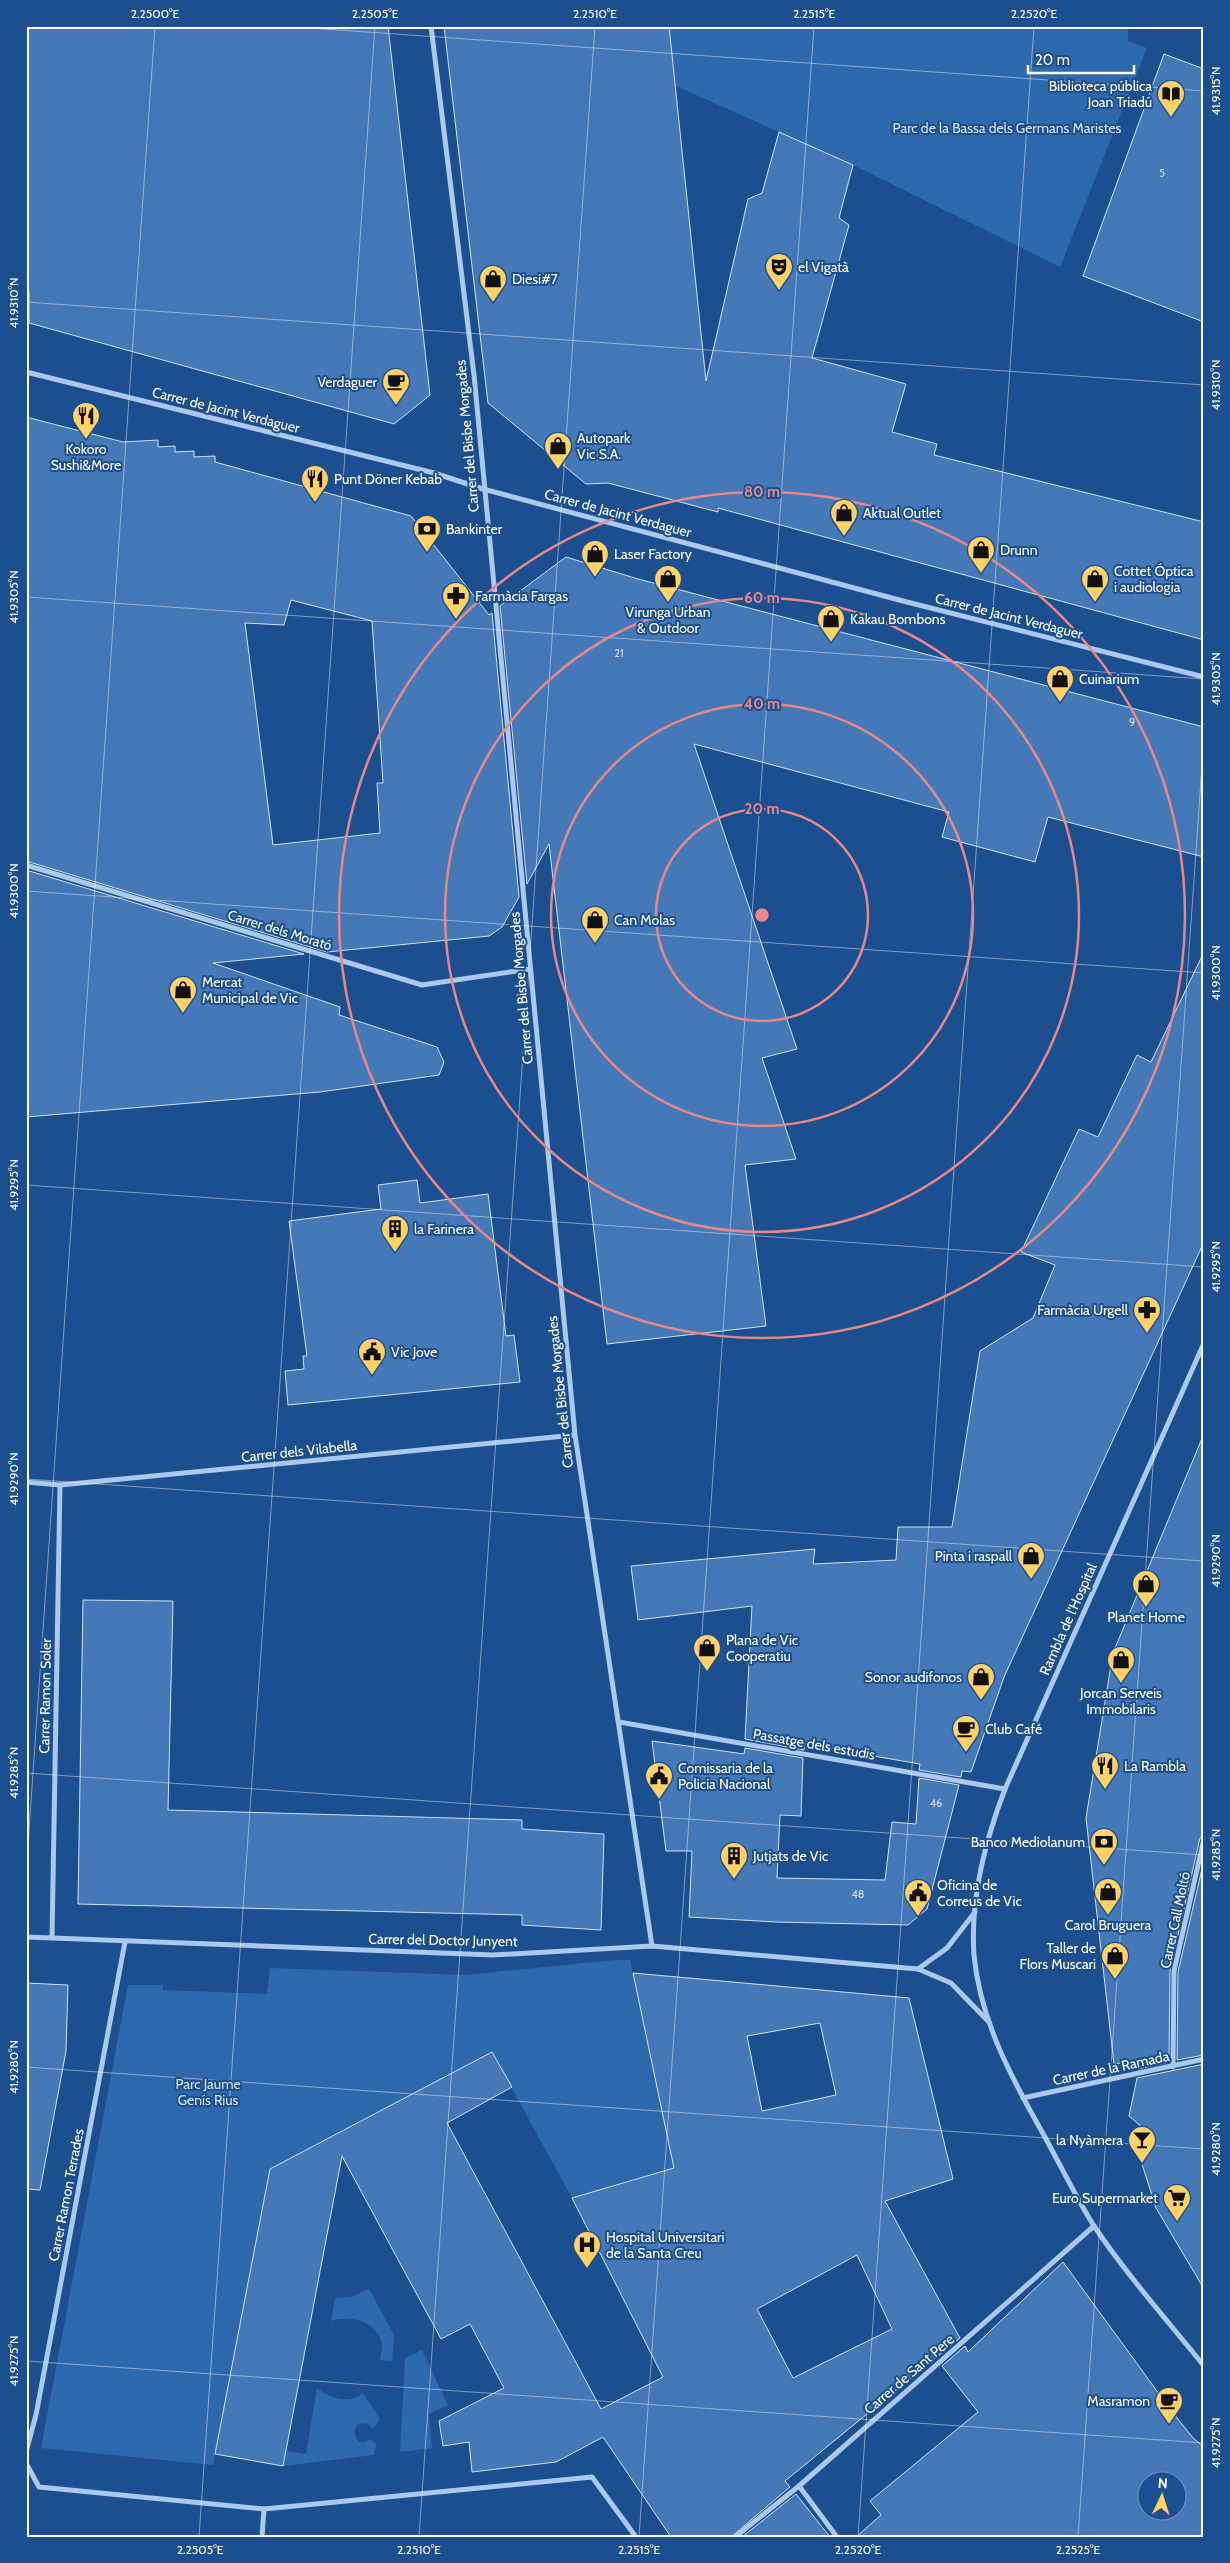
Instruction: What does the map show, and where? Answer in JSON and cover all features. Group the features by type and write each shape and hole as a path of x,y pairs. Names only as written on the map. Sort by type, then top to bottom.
{"street":[{"name":"Carrer del Bisbe Morgades","path":"430,26 474,376 483,489 575,1435 652,1946"},
{"name":"Carrer de Jacint Verdaguer","path":"26,372 434,473 483,489 903,601 1204,677"},
{"name":"Carrer dels Morató","path":"26,865 422,985 530,969"},
{"name":"Rambla de l'Hospital","path":"1204,1343 1004,1789 989,1830 980,1871 974,1955 988,2022 1007,2068 1094,2226 1204,2366"},
{"name":"Carrer dels Vilabella","path":"26,1482 60,1485 575,1435"},
{"name":"Carrer Ramon Soler","path":"52,1938 60,1485"},
{"name":"Passatge dels estudis","path":"619,1722 1004,1789"},
{"name":"Carrer Call Moltó","path":"1173,2067 1174,1971 1204,1839"},
{"path":"918,1969 947,1948 976,1912"},
{"name":"Carrer del Doctor Junyent","path":"26,1937 493,1955 652,1946 918,1969"},
{"name":"Carrer Ramon Terrades","path":"26,2452 34,2424 125,1942"},
{"name":"Rambla de l'Hospital","path":"918,1969 951,1983 988,2022"},
{"name":"Carrer de la Ramada","path":"1023,2098 1204,2059"},
{"name":"Carrer de Sant Pere","path":"735,2537 799,2486 1094,2226"},
{"path":"26,2464 39,2487 264,2510 592,2477 636,2537"},
{"path":"799,2486 837,2537"},
{"path":"262,2537 264,2510"}],"green space":[{"name":"Parc de la Bassa dels Germans Maristes","path":"669,26 1128,26 1128,41 1147,48 1060,267 853,165 676,86"},
{"name":"Parc Jaume Genís Rius","path":"630,1960 674,2168 572,2198 492,2052 270,2169 213,2465 41,2448 128,1985 163,1985 163,1990 267,1994 270,1968 466,1975"},
{"path":"369,2289 394,2335 392,2361 380,2360 382,2344 375,2329 369,2325 354,2319 331,2321 335,2298 352,2297"},
{"path":"422,2350 448,2405 429,2414 432,2448 400,2452 405,2358"},
{"path":"317,2388 328,2395 340,2399 352,2399 363,2393 380,2419 373,2429 366,2424 357,2425 355,2434 359,2442 371,2439 376,2444 374,2455 283,2466 286,2451 306,2454"}],"building":[{"path":"26,26 388,26 430,395 394,424 29,323 29,294 26,271"},
{"path":"444,26 669,26 706,381 748,199 762,193 779,132 853,165 839,218 849,225 812,358 906,384 892,432 937,444 934,455 1204,522 1204,640 718,508 718,512 608,483 586,484 488,403"},
{"path":"1164,54 1204,69 1204,322 1083,276"},
{"path":"26,417 123,442 158,440 158,447 175,446 175,452 194,451 194,457 215,456 215,462 411,516 489,615 492,613 519,897 502,927 489,936 327,952 26,861","holes":["291,600 372,621 383,783 377,783 380,833 273,845 245,623 284,625"]},
{"path":"566,557 638,579 1204,727 1204,857 1048,817 1035,862 942,837 949,812 694,744 797,1049 762,1058 796,1159 745,1165 766,1326 607,1344 549,844 527,884 500,606"},
{"name":"Mercat Municipal de Vic","path":"26,870 304,954 213,963 340,1007 339,1015 437,1047 444,1062 439,1075 320,1092 26,1117"},
{"path":"1204,952 1204,1242 1004,1677 971,1772 962,1771 961,1777 919,1770 920,1764 804,1744 804,1750 745,1739 752,1606 638,1620 631,1566 815,1549 813,1564 896,1560 898,1527 952,1527 980,1351 1033,1318 1055,1265 1021,1252 1079,1129 1098,1137 1137,1055 1151,1062"},
{"path":"417,1180 420,1203 488,1194 506,1336 514,1335 520,1382 288,1405 285,1371 304,1369 303,1356 307,1356 289,1221 381,1209 378,1185"},
{"path":"1203,1436 1204,1835 1200,1838 1170,1970 1169,2062 1138,2069 1140,2060 1114,2064 1086,1818 1113,1653"},
{"path":"83,1600 173,1601 168,1810 522,1820 522,1829 604,1834 601,1930 522,1925 522,1915 78,1904"},
{"path":"652,1741 744,1754 745,1748 803,1758 801,1816 780,1815 777,1878 885,1880 892,1822 916,1824 919,1778 959,1785 927,1909 908,1925 776,1922 689,1917 692,1851 666,1851"},
{"path":"1204,1860 1204,2055 1177,2060 1178,1972"},
{"name":"Hospital Universitari de la Santa Creu","path":"633,1973 909,1998 953,2179 885,2201 960,2338 785,2481 790,2487 731,2537 671,2537 603,2437 556,2462 472,2472 469,2442 443,2446 439,2421 504,2388 470,2324 441,2339 342,2156 283,2466 215,2454 270,2169 492,2052 512,2087 447,2123 601,2409 663,2377 572,2198 674,2168","holes":["820,2023 836,2095 762,2111 747,2036","857,2255 892,2329 793,2378 757,2309"]},
{"path":"26,1983 68,1985 66,2051 40,2190 26,2189"},
{"path":"1204,2064 1204,2289 1156,2208 1134,2139 1143,2128 1129,2116 1137,2078"},
{"path":"1063,2262 1170,2409 1193,2438 1204,2447 1204,2537 856,2537 881,2515 870,2501 978,2412 942,2366 965,2346 968,2352"},
{"path":"796,2494 830,2537 742,2537"}],"place":[{"name":"Biblioteca pública Joan Triadú","path":"1171,118"},
{"name":"el Vigatà","path":"779,291"},
{"name":"Diesi#7","path":"493,303"},
{"name":"Verdaguer","path":"396,406"},
{"name":"Kokoro Sushi&More","path":"86,440"},
{"name":"Autopark Vic S.A.","path":"558,470"},
{"name":"Punt Döner Kebab","path":"315,503"},
{"name":"Aktual Outlet","path":"844,537"},
{"name":"Bankinter","path":"427,553"},
{"name":"Drunn","path":"981,574"},
{"name":"Laser Factory","path":"595,578"},
{"name":"Virunga Urban & Outdoor","path":"668,603"},
{"name":"Cottet Óptica i audiologia","path":"1095,603"},
{"name":"Farmàcia Fargas","path":"456,620"},
{"name":"Kakau Bombons","path":"831,643"},
{"name":"Cuinarium","path":"1060,703"},
{"name":"Can Molas","path":"595,944"},
{"name":"Mercat Municipal de Vic","path":"183,1014"},
{"name":"la Farinera","path":"395,1253"},
{"name":"Farmàcia Urgell","path":"1147,1334"},
{"name":"Vic Jove","path":"372,1376"},
{"name":"Pinta i raspall","path":"1031,1580"},
{"name":"Planet Home","path":"1146,1608"},
{"name":"Plana de Vic Cooperatiu","path":"707,1672"},
{"name":"Jorcan Serveis Immobilaris","path":"1121,1684"},
{"name":"Sonor audifonos","path":"981,1701"},
{"name":"Club Café","path":"966,1753"},
{"name":"La Rambla","path":"1105,1790"},
{"name":"Comissaria de la Policia Nacional","path":"659,1800"},
{"name":"Banco Mediolanum","path":"1104,1866"},
{"name":"Jutjats de Vic","path":"734,1880"},
{"name":"Carol Bruguera","path":"1108,1916"},
{"name":"Oficina de Correus de Vic","path":"918,1917"},
{"name":"Taller de Flors Muscari","path":"1115,1980"},
{"name":"la Nyàmera","path":"1142,2164"},
{"name":"Euro Supermarket","path":"1177,2222"},
{"name":"Hospital Universitari de la Santa Creu","path":"587,2269"},
{"name":"Masramon","path":"1169,2425"}]}
